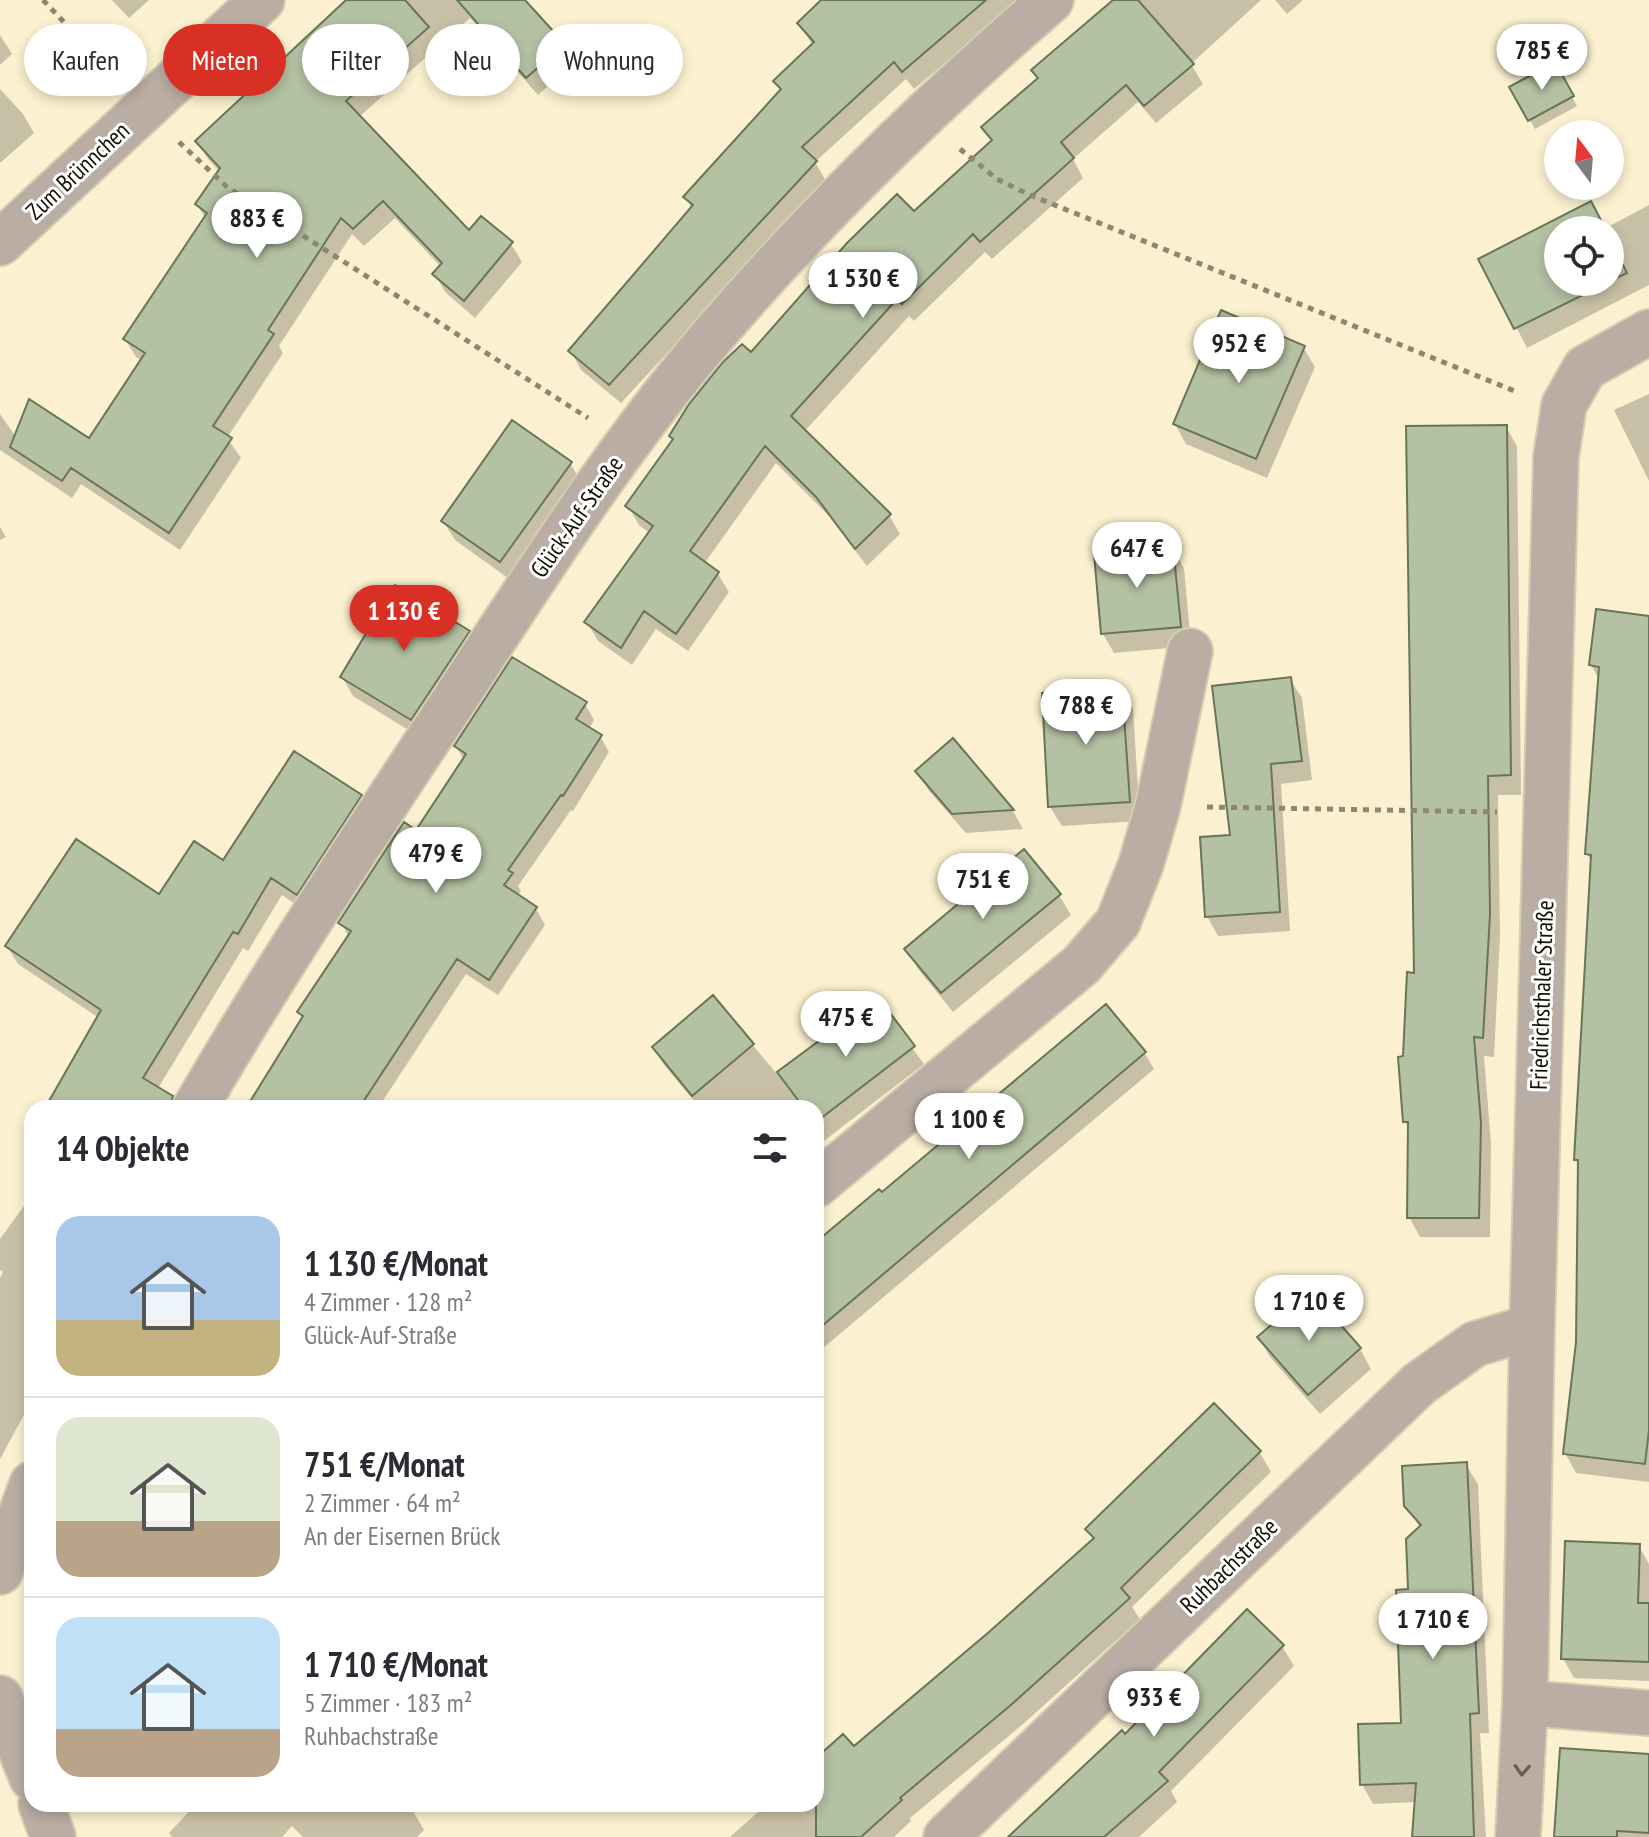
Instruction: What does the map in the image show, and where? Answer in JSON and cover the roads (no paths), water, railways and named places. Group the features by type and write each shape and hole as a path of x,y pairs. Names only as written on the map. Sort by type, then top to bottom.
{"street":[{"name":"Zum Brünnchen","path":"0,243 262,0"},
{"name":"Glück-Auf-Straße","path":"200,1100 297,940 560,539 628,444 714,334 860,174 1051,0"},
{"name":"Friedrichsthaler Straße","path":"1518,1837 1525,1703 1556,457 1564,405 1585,368 1649,332"},
{"path":"824,1178 1081,965 1118,922 1141,864 1158,806 1190,651"},
{"name":"Ruhbachstraße","path":"946,1837 1419,1384 1475,1344 1532,1327"},
{"path":"0,1572 24,1506"},
{"path":"0,1698 24,1748"},
{"path":"1525,1703 1649,1713"},
{"path":"44,1812 53,1837"}]}
